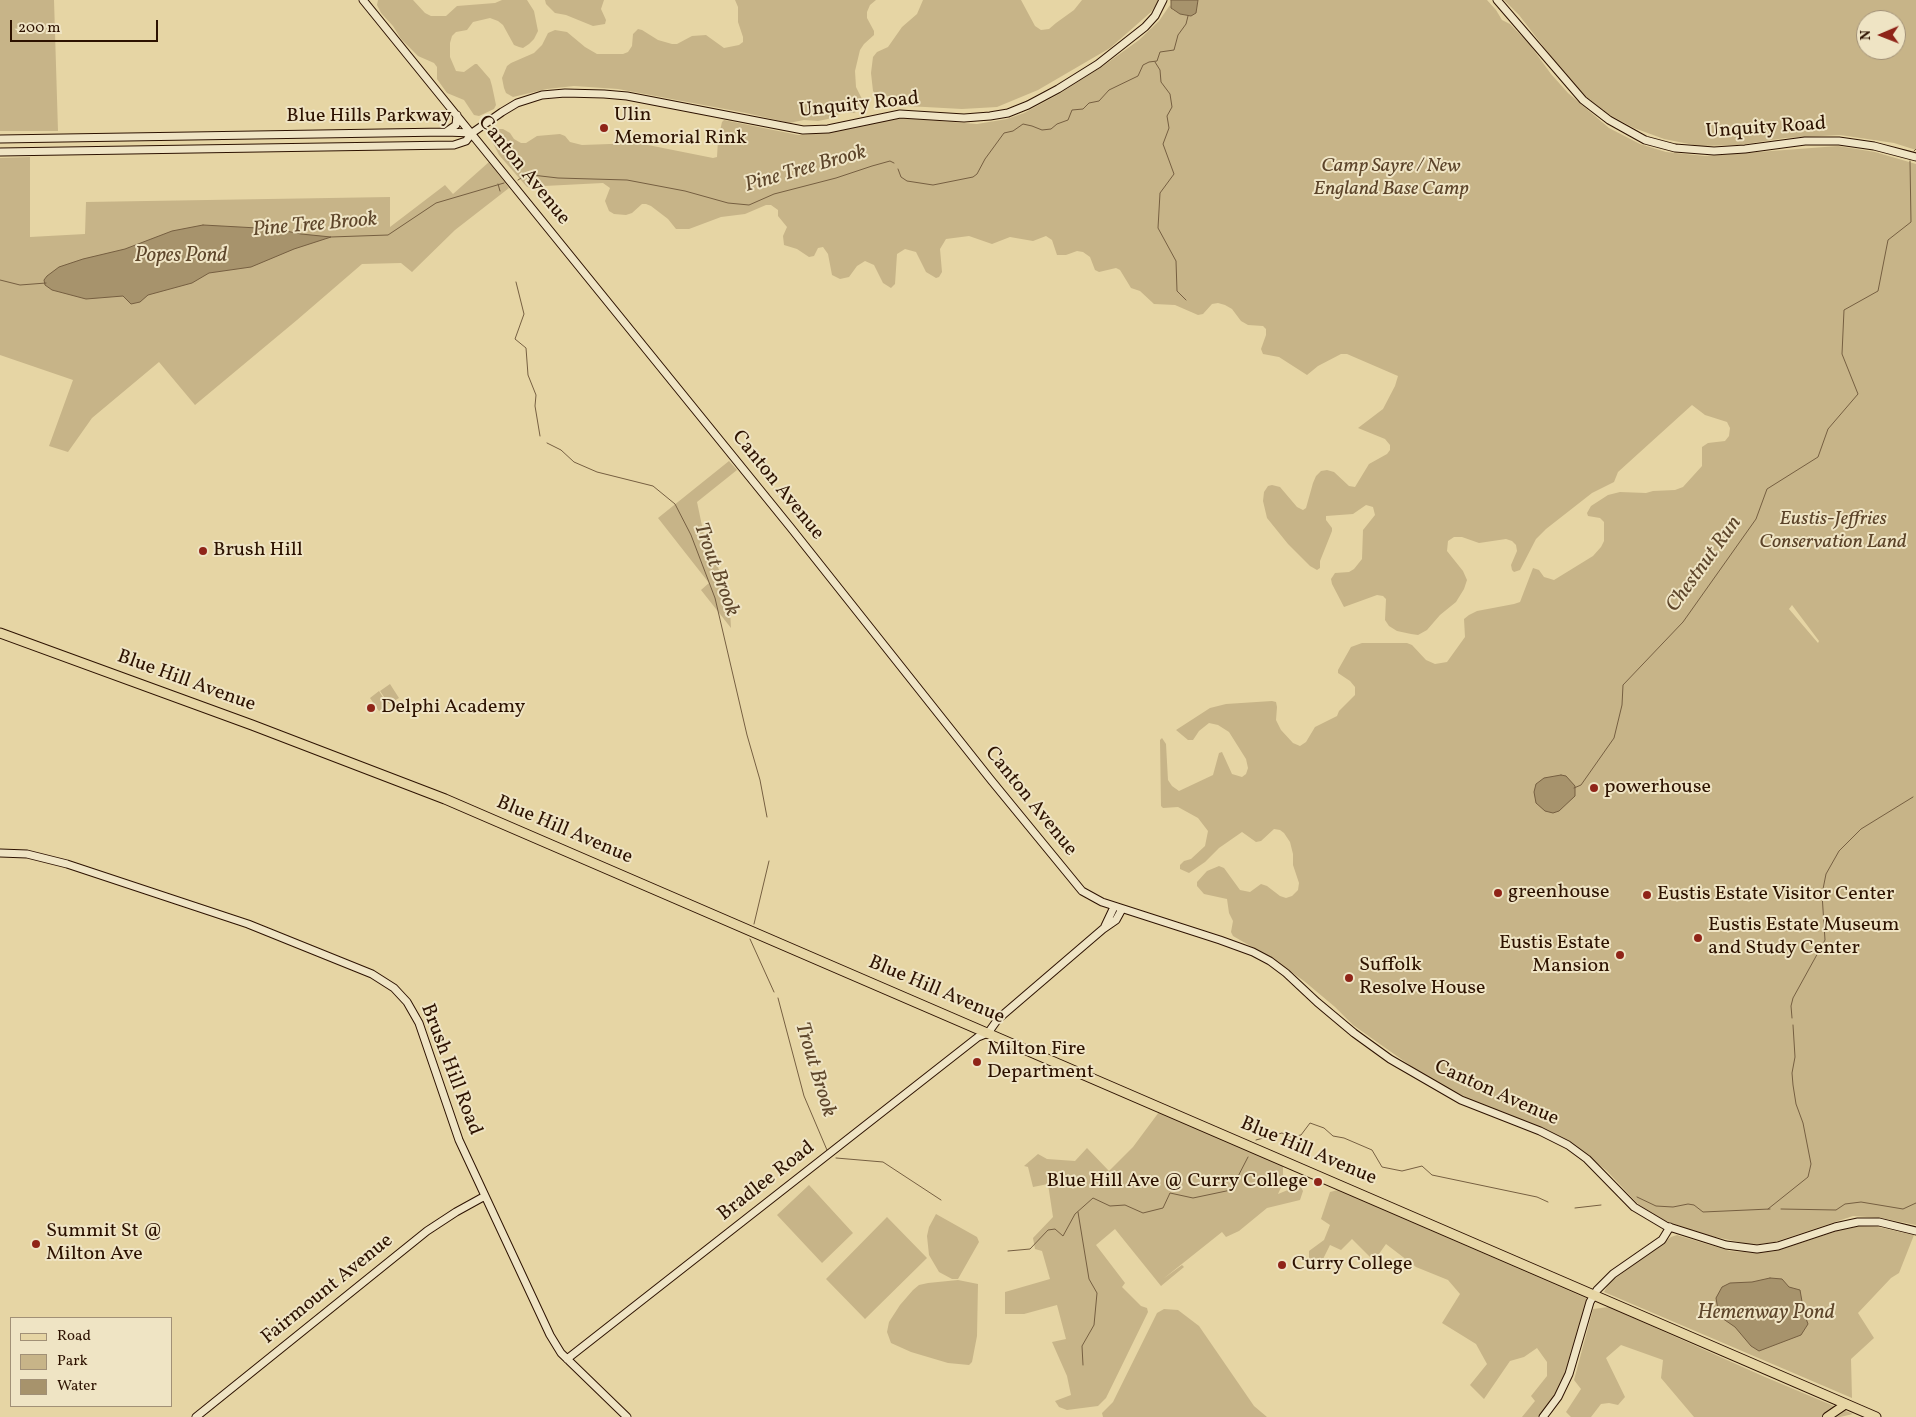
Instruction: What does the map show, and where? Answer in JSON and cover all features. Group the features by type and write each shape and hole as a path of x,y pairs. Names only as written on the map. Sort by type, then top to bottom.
{"highway":[{"name":"Blue Hill Avenue","path":"0,633 445,798 1876,1417"}],"main road":[{"name":"Canton Avenue","path":"363,0 1080,889 1092,898 1118,908 1220,940 1253,952 1270,961 1354,1033 1390,1059 1461,1100 1561,1141 1587,1160 1634,1207 1653,1220 1670,1228 1726,1245 1757,1249 1778,1246 1836,1227 1858,1222 1879,1222 1916,1231"},
{"name":"Unquity Road","path":"472,134 517,103 538,96 565,93 631,97 803,130 832,128 900,114 964,118 998,115 1024,107 1042,98 1098,64 1145,27 1155,16 1163,0"},
{"name":"Unquity Road","path":"1497,0 1583,100 1609,120 1645,140 1675,148 1707,151 1738,150 1805,141 1839,141 1874,146 1916,157"},
{"path":"450,145 453,137 446,132 456,125 457,115"},
{"name":"Blue Hills Parkway","path":"0,139 446,132 472,134"},
{"name":"Blue Hills Parkway","path":"0,152 450,145 466,141 472,134"},
{"path":"214,135 215,148"},
{"name":"Brush Hill Road","path":"0,853 27,854 73,865 248,924 367,972 386,982 405,999 418,1023 455,1130 550,1335 567,1359 627,1417"},
{"name":"Bradlee Road","path":"567,1359 978,1037 988,1033 998,1019 1102,929 1116,920 1118,908"},
{"name":"Fairmount Avenue","path":"196,1417 430,1229 485,1196"},
{"path":"1543,1417 1558,1397 1570,1374 1594,1295 1609,1278 1662,1240 1670,1228"},
{"path":"1827,1417 1846,1404"}],"green space":[{"path":"0,0 54,0 58,131 0,131"},
{"path":"378,0 413,0 425,13 431,16 446,16 457,6 495,3 502,0 527,0 534,11 538,31 534,39 523,48 514,45 503,25 490,18 473,22 467,30 456,32 452,36 450,57 456,71 464,72 477,64 490,79 496,105 494,109 479,116 474,115 464,100 447,93 437,79 437,67 434,63 418,56 401,39 393,26 381,13 377,5"},
{"path":"545,0 604,0 601,9 606,20 605,24 593,26 566,15 555,13 546,4"},
{"path":"735,0 876,0 870,5 867,12 867,18 874,31 874,35 860,50 855,71 856,87 863,101 863,107 854,113 842,113 828,119 789,123 618,89 574,86 547,89 513,97 506,93 504,88 502,78 507,66 534,53 542,45 548,33 555,30 567,32 597,54 623,54 628,52 632,46 633,34 638,29 658,40 672,44 677,44 692,36 706,35 724,48 739,45 743,42 743,37 738,22 738,7"},
{"path":"923,0 1021,0 1035,26 1041,30 1049,29 1074,10 1082,0 1159,0 1151,12 1110,48 1038,90 997,107 962,109 907,106 897,97 878,97 873,91 871,73 873,57 877,52 888,47 902,27 917,14"},
{"path":"1198,0 1487,0 1502,20 1510,24 1530,45 1551,74 1568,93 1609,128 1640,144 1666,152 1705,156 1838,146 1875,152 1916,164 1916,1225 1881,1218 1853,1216 1775,1242 1753,1245 1706,1235 1660,1219 1638,1204 1607,1171 1577,1147 1549,1131 1477,1103 1425,1076 1353,1025 1304,981 1273,959 1233,936 1231,932 1233,921 1229,913 1227,899 1204,894 1197,886 1197,882 1207,871 1219,866 1224,868 1240,890 1250,892 1261,884 1267,886 1280,896 1286,898 1292,896 1298,890 1299,883 1293,865 1290,842 1284,833 1274,829 1261,841 1256,842 1242,832 1189,873 1180,869 1180,865 1184,861 1191,859 1205,846 1208,831 1198,818 1178,807 1163,808 1161,806 1160,740 1162,738 1166,744 1168,780 1179,791 1213,775 1219,753 1222,752 1232,774 1242,777 1246,774 1248,768 1246,759 1229,732 1218,725 1209,723 1199,731 1193,740 1188,740 1176,730 1210,708 1226,704 1276,702 1276,720 1281,730 1293,743 1300,746 1306,742 1315,727 1337,716 1339,711 1355,695 1355,687 1338,673 1351,647 1362,643 1407,643 1412,645 1426,660 1435,664 1447,662 1465,637 1464,619 1477,611 1520,602 1533,568 1539,570 1544,577 1554,580 1593,556 1604,541 1604,522 1600,518 1588,516 1587,513 1591,506 1608,495 1620,492 1646,493 1675,490 1683,487 1702,466 1702,447 1708,443 1725,441 1729,436 1730,428 1727,422 1705,415 1692,405 1618,472 1614,482 1592,493 1546,529 1536,539 1520,570 1514,572 1512,570 1511,565 1517,551 1516,545 1512,541 1506,539 1479,543 1462,537 1454,537 1448,541 1447,551 1463,571 1467,580 1464,589 1456,602 1440,615 1427,630 1418,635 1397,631 1389,626 1385,620 1386,599 1383,596 1377,595 1344,607 1331,579 1335,573 1349,572 1354,569 1362,559 1363,530 1375,515 1373,507 1366,505 1353,514 1326,516 1332,531 1320,561 1320,568 1317,570 1310,566 1288,544 1267,518 1263,501 1264,492 1268,486 1272,485 1280,487 1297,507 1303,510 1306,508 1316,476 1321,471 1327,470 1334,472 1349,486 1355,487 1369,464 1387,454 1390,450 1390,445 1385,439 1358,428 1383,409 1398,376 1347,354 1341,354 1318,366 1307,375 1279,357 1263,354 1261,349 1266,329 1263,326 1248,325 1241,321 1232,309 1225,305 1212,304 1203,314 1198,315 1175,305 1154,304 1140,291 1131,288 1120,270 1116,268 1099,272 1095,270 1090,257 1083,252 1077,251 1066,255 1057,255 1052,240 1046,236 1033,241 1010,237 992,244 969,236 946,239 940,249 942,272 936,278 926,272 916,252 905,249 897,254 895,284 891,288 883,283 874,265 865,261 857,266 849,277 840,279 832,275 828,254 823,247 818,248 814,256 809,257 797,249 784,245 783,236 787,227 778,216 778,210 771,205 766,205 745,214 721,217 689,229 676,229 668,219 646,204 642,204 632,213 626,215 614,214 609,211 605,201 610,188 603,183 527,187 499,155 493,143 496,133 499,129 503,129 521,143 526,143 537,136 560,134 565,136 570,142 582,145 638,143 713,158 717,157 718,140 724,120 798,135 824,133 901,118 977,124 1007,119 1024,113 1059,94 1103,66 1139,40 1159,21 1170,5 1173,10 1180,14 1191,16 1196,13","holes":["1792,605 1819,641 1818,643 1789,609"]},
{"path":"1504,0 1916,0 1916,150 1894,143 1840,135 1785,138 1739,145 1699,146 1664,139 1634,128 1606,113 1586,97 1566,76 1519,15"},
{"path":"30,157 30,237 85,234 86,202 390,197 390,227 445,185 453,194 489,162 509,188 455,230 412,272 401,263 362,264 195,405 159,362 92,418 68,452 49,446 73,380 0,355 0,158"},
{"path":"729,461 737,470 697,502 705,540 729,591 731,628 701,590 709,583 658,518"},
{"path":"390,684 399,698 389,704 380,691"},
{"path":"379,691 388,705 379,711 370,698"},
{"path":"1159,1112 1283,1166 1283,1183 1278,1194 1300,1185 1303,1191 1300,1200 1267,1208 1239,1231 1226,1237 1222,1232 1163,1279 1182,1265 1184,1267 1161,1286 1115,1229 1096,1245 1125,1283 1122,1287 1141,1306 1147,1308 1148,1312 1106,1398 1098,1406 1067,1410 1059,1407 1055,1401 1071,1395 1067,1376 1052,1342 1066,1339 1057,1305 1024,1314 1005,1314 1005,1292 1050,1279 1042,1251 1035,1249 1033,1238 1053,1217 1048,1184 1033,1187 1028,1167 1024,1166 1038,1154 1047,1159 1075,1161 1087,1148 1109,1171 1133,1147"},
{"path":"809,1185 853,1233 822,1263 777,1215"},
{"path":"1338,1190 1588,1299 1562,1386 1540,1417 1522,1417 1535,1401 1531,1396 1547,1376 1547,1362 1537,1348 1524,1357 1510,1361 1484,1399 1470,1385 1487,1364 1476,1344 1442,1323 1460,1294 1448,1280 1416,1267 1386,1244 1374,1261 1352,1239 1341,1250 1330,1245 1323,1259 1309,1262 1309,1251 1324,1240 1330,1225 1321,1219 1330,1192"},
{"path":"936,1214 977,1237 979,1242 958,1279 952,1279 939,1272 929,1255 927,1236 929,1227"},
{"path":"887,1217 927,1258 865,1319 826,1279"},
{"path":"1859,1226 1878,1227 1914,1235 1899,1273 1891,1278 1858,1313 1874,1338 1851,1359 1852,1398 1604,1292 1609,1283 1671,1237 1677,1235 1730,1251 1757,1253 1776,1251 1837,1231"},
{"path":"958,1280 978,1284 977,1336 972,1362 969,1365 948,1363 911,1352 891,1343 887,1332 889,1322 913,1290 919,1285 928,1283"},
{"path":"1609,1307 1853,1414 1840,1417 1694,1417 1661,1378 1663,1360 1621,1345 1606,1358 1625,1397 1618,1405 1601,1404 1591,1417 1571,1417 1566,1412 1581,1389 1574,1380 1593,1309"},
{"path":"1164,1309 1178,1310 1199,1326 1254,1406 1267,1417 1103,1417 1102,1413 1113,1402 1157,1313"}],"water":[{"path":"1171,0 1198,0 1196,13 1191,16 1180,14 1171,8"},
{"name":"Popes Pond","path":"203,225 276,229 331,237 294,249 251,267 209,273 192,283 148,295 140,302 131,304 123,296 86,299 52,290 45,285 44,280 47,276 59,267 125,249 172,231"},
{"path":"1566,776 1575,786 1575,796 1559,811 1553,813 1545,811 1536,803 1534,792 1536,784 1544,778"},
{"name":"Hemenway Pond","path":"1770,1278 1782,1279 1789,1287 1800,1290 1808,1324 1801,1335 1759,1351 1751,1346 1735,1327 1719,1316 1716,1298 1722,1287 1730,1283 1752,1282"}],"waterway":[{"name":"Pine Tree Brook","path":"898,169 901,177 907,181 933,185 973,177 977,174 985,159 1004,133 1013,131 1023,124 1042,130 1051,129 1057,124 1068,120 1072,110 1083,109 1089,103 1099,101 1109,90 1138,76 1143,65 1157,61 1160,52 1174,50 1178,35 1186,24 1188,16"},
{"path":"1155,62 1160,70 1161,82 1170,94 1172,107 1167,116 1169,128 1163,144 1174,174 1160,193 1158,228 1176,261 1177,291 1186,300"},
{"name":"Pine Tree Brook","path":"518,180 526,175 627,180 685,191 728,203 749,205 774,194 836,178 890,161 894,163"},
{"name":"Chestnut Run","path":"1574,788 1581,785 1614,738 1622,705 1623,685 1683,622 1756,519 1767,489 1818,457 1828,429 1858,394 1842,354 1844,310 1878,291 1888,240 1911,222 1910,161"},
{"name":"Pine Tree Brook","path":"331,237 388,235 436,203 504,183"},
{"name":"Pine Tree Brook","path":"498,184 500,191"},
{"name":"Pine Tree Brook","path":"0,280 20,285 46,283"},
{"name":"Trout Brook","path":"516,282 524,314 515,339 526,348 528,375 536,395 535,406 540,436"},
{"name":"Trout Brook","path":"547,443 561,450 574,462 597,472 653,486 675,504 691,535 715,598 747,735 760,780 767,817"},
{"path":"1792,1018 1791,1006 1793,998 1825,940 1822,894 1826,874 1839,851 1861,829 1913,797"},
{"name":"Trout Brook","path":"754,924 769,861"},
{"name":"Trout Brook","path":"750,939 774,992"},
{"name":"Trout Brook","path":"778,998 804,1096 827,1150"},
{"path":"1768,1209 1808,1177 1811,1164 1793,1085 1792,1073 1795,1057 1793,1025"},
{"name":"Trout Brook","path":"1256,1140 1282,1133 1290,1137 1301,1135 1310,1123 1324,1128 1333,1136 1344,1138 1372,1150 1382,1167 1402,1171 1422,1166 1432,1175 1537,1197 1548,1202"},
{"name":"Trout Brook","path":"1008,1251 1030,1249 1048,1230 1055,1229 1063,1236 1075,1214 1093,1198 1110,1206 1125,1205 1143,1213 1163,1208 1170,1193 1193,1198 1231,1190 1248,1157"},
{"name":"Trout Brook","path":"836,1158 883,1162 941,1200"},
{"name":"Trout Brook","path":"1637,1197 1656,1206 1694,1205 1703,1212 1770,1209"},
{"name":"Trout Brook","path":"1781,1209 1836,1210 1845,1204 1861,1202 1903,1209 1916,1203"},
{"name":"Trout Brook","path":"1575,1208 1601,1205"},
{"path":"1078,1212 1089,1279 1097,1293 1094,1325 1082,1346 1083,1365"}],"place":[{"name":"Ulin Memorial Rink","path":"604,128"},
{"name":"Brush Hill","path":"203,551"},
{"name":"Delphi Academy","path":"371,708"},
{"name":"powerhouse","path":"1594,788"},
{"name":"greenhouse","path":"1498,893"},
{"name":"Eustis Estate Visitor Center","path":"1647,895"},
{"name":"Eustis Estate Museum and Study Center","path":"1698,938"},
{"name":"Eustis Estate Mansion","path":"1620,955"},
{"name":"Suffolk Resolve House","path":"1349,978"},
{"name":"Milton Fire Department","path":"977,1062"},
{"name":"Blue Hill Ave @ Curry College","path":"1318,1182"},
{"name":"Summit St @ Milton Ave","path":"36,1244"},
{"name":"Curry College","path":"1282,1265"}],"park label":[{"name":"Camp Sayre / New England Base Camp","path":"1391,178"},
{"name":"Eustis-Jeffries Conservation Land","path":"1833,532"}]}
